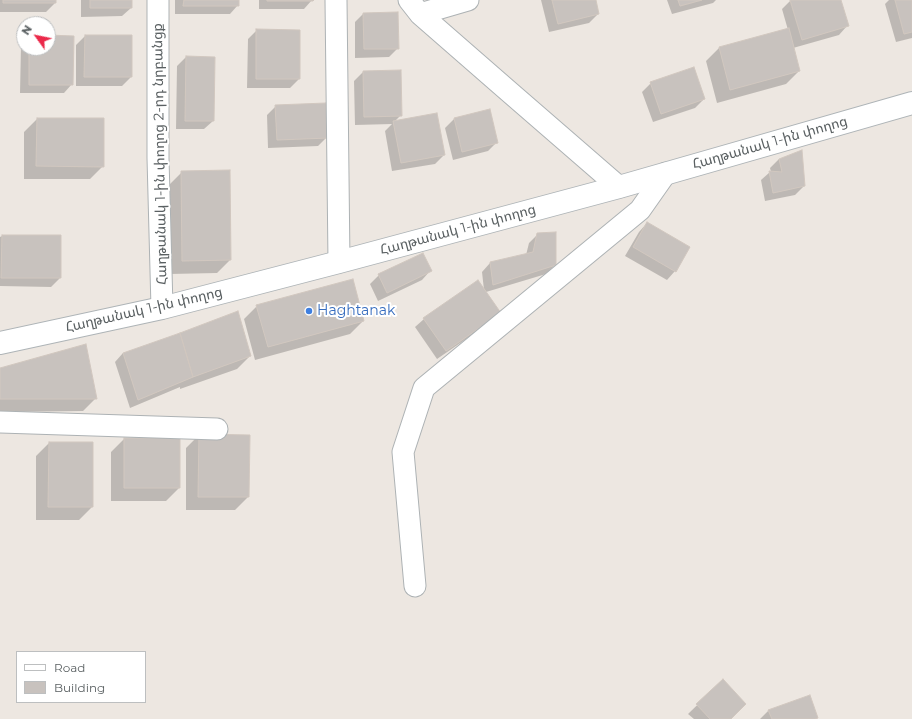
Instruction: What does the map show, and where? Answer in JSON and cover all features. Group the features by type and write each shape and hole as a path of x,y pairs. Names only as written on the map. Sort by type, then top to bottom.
{"main road":[{"name":"Հաղթանակ 1-ին փողոց","path":"0,343 162,308 339,262 619,187 912,103"}],"street":[{"name":"Հաղթանակ 1-ին փողոց 2-րդ նրբանցք","path":"158,0 158,158 162,308"},
{"path":"336,0 339,262"},
{"path":"414,7 468,0"},
{"path":"414,7 619,187"},
{"path":"415,586 403,452 424,388 640,210 666,173"},
{"path":"0,422 217,430"}],"building":[{"path":"3,0 56,0 56,3 3,3"},
{"path":"90,0 132,0 132,8 90,8"},
{"path":"184,0 239,0 239,6 183,6"},
{"path":"267,0 314,0 267,1"},
{"path":"552,0 596,0 599,14 558,24"},
{"path":"678,0 702,0 680,6"},
{"path":"790,0 841,0 849,26 802,40"},
{"path":"895,0 912,0 912,32 904,34"},
{"path":"398,12 399,49 364,49 363,13"},
{"path":"789,28 800,71 730,90 719,47"},
{"path":"256,29 300,30 300,79 256,79"},
{"path":"56,35 74,36 73,85 29,85 29,56 56,56"},
{"path":"85,35 132,35 132,77 84,77"},
{"path":"186,56 215,57 214,121 185,121"},
{"path":"694,67 705,99 661,114 650,82"},
{"path":"401,70 402,116 364,117 363,71"},
{"path":"326,103 328,138 277,140 275,105"},
{"path":"490,109 498,143 462,152 454,118"},
{"path":"437,113 445,155 401,163 393,121"},
{"path":"37,118 104,118 104,167 36,166"},
{"path":"802,150 805,186 773,193 769,171 782,172 779,159"},
{"path":"230,170 231,260 182,261 181,171"},
{"path":"647,222 690,247 676,272 633,247"},
{"path":"556,232 556,265 493,285 490,262 533,252 537,233"},
{"path":"2,235 61,235 61,278 1,278"},
{"path":"423,253 432,271 387,293 378,274"},
{"path":"353,279 364,321 268,347 256,305"},
{"path":"478,280 501,313 446,351 423,318"},
{"path":"238,311 251,356 193,377 180,333"},
{"path":"180,333 193,377 138,400 123,353"},
{"path":"86,344 97,399 0,399 0,368"},
{"path":"199,434 250,435 249,497 198,497"},
{"path":"124,438 180,438 180,488 124,488"},
{"path":"49,442 93,442 93,507 48,507"},
{"path":"723,679 746,704 731,719 710,719 696,704"},
{"path":"810,695 818,718 772,719 768,710"}],"place":[{"name":"Haghtanak","path":"309,311"}]}
